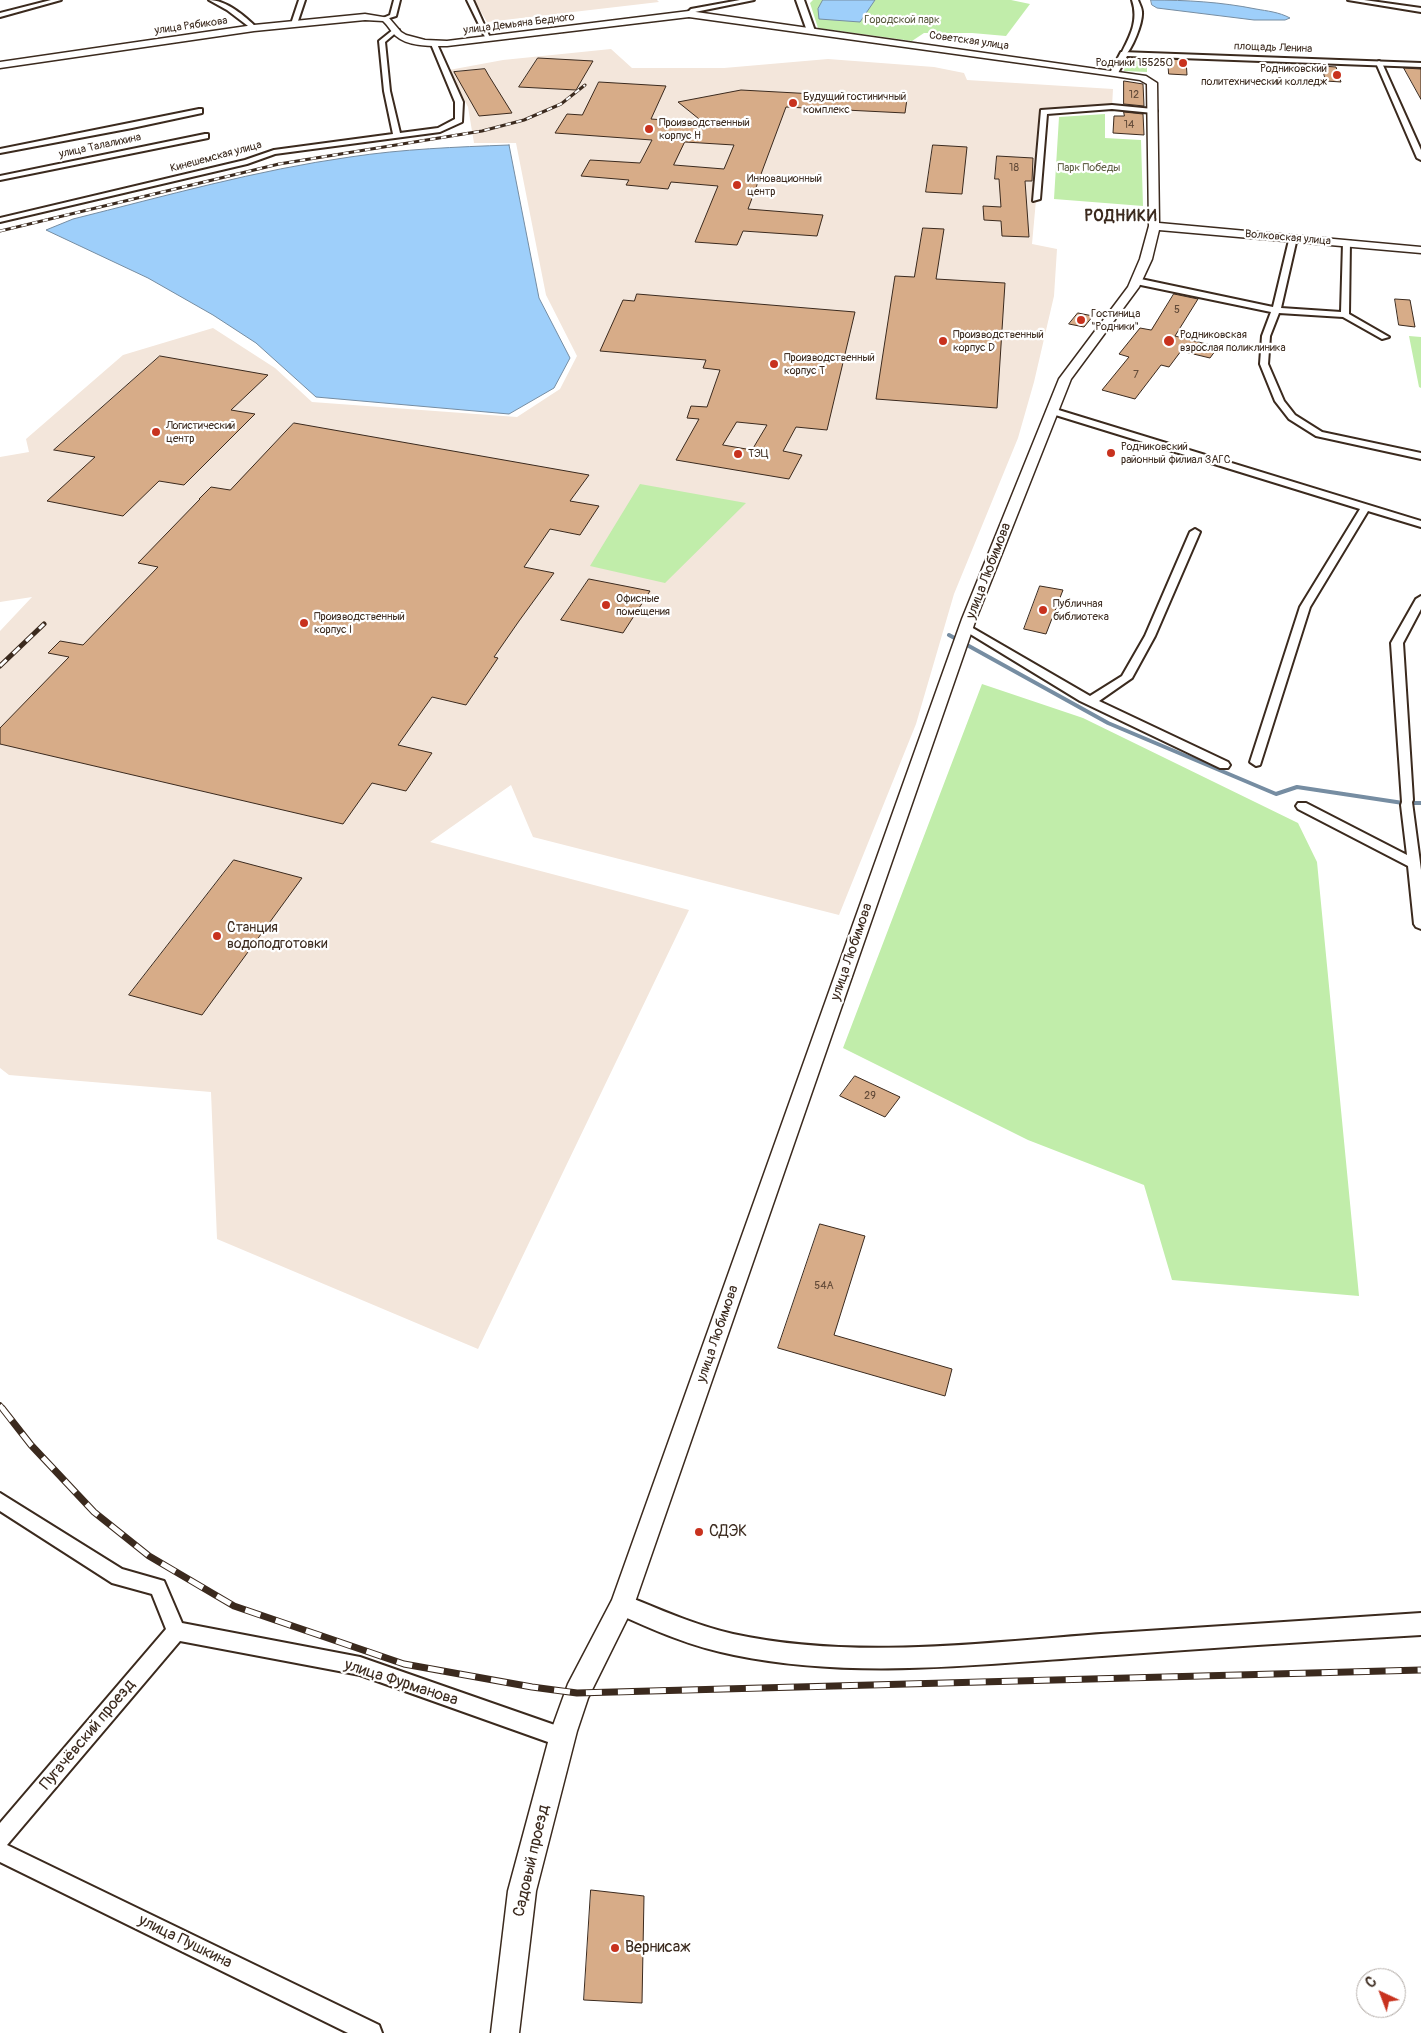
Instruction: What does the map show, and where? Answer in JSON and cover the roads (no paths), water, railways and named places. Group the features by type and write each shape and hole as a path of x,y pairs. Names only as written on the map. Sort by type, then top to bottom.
{"main road":[{"name":"Советская улица","path":"663,16 689,14 1114,72 1152,81 1154,226"},
{"name":"улица Демьяна Бедного","path":"385,19 389,21 398,34 434,44 453,44 663,16"},
{"name":"улица Рябикова","path":"0,65 254,28 365,17 385,19"},
{"name":"Волковская улица","path":"1154,226 1421,250"},
{"name":"улица Любимова","path":"577,1693 622,1605 963,637 1065,379 1136,281 1146,259 1154,226"},
{"name":"Садовый проезд","path":"505,2033 522,1891 562,1737 577,1693"}],"street":[{"path":"0,16 58,0"},
{"path":"212,0 229,9 254,28"},
{"path":"294,24 302,0"},
{"path":"385,19 393,16 397,0"},
{"path":"470,0 489,39"},
{"path":"716,0 723,5"},
{"path":"689,14 693,10 751,0"},
{"path":"800,0 810,31"},
{"path":"1114,72 1133,37 1139,12 1135,0"},
{"path":"1351,0 1421,10"},
{"path":"0,7 10,13"},
{"path":"396,30 382,41 387,91 397,135"},
{"name":"Кинешемская улица","path":"0,220 238,164 274,152 440,130 459,120 459,102 434,44"},
{"name":"площадь Ленина","path":"1124,54 1421,65"},
{"path":"1379,63 1421,158"},
{"path":"1036,198 1044,112 1112,107 1153,111"},
{"path":"0,151 132,126 199,111"},
{"name":"улица Талалихина","path":"0,178 205,136"},
{"path":"1293,238 1276,310 1266,336 1264,364 1280,401 1292,417 1319,434 1421,456"},
{"path":"1345,315 1348,243"},
{"path":"1136,281 1276,310 1345,315 1385,337"},
{"path":"1052,412 1421,524"},
{"path":"1256,762 1305,607 1366,507"},
{"path":"1091,701 1126,678 1150,636 1196,532"},
{"path":"1421,599 1397,643 1407,803 1421,924"},
{"path":"963,637 1224,765"},
{"path":"1302,806 1414,864"},
{"path":"0,1501 118,1578 158,1587 176,1631"},
{"path":"622,1605 654,1620 737,1646 781,1654 851,1658 961,1654 1421,1624"},
{"name":"улица Фурманова","path":"176,1631 360,1666 562,1737"},
{"name":"Пугачёвский проезд","path":"0,1838 176,1631"},
{"name":"улица Пушкина","path":"0,1852 371,2033"}],"water":[{"path":"823,0 875,0 860,22 819,19 818,9"},
{"path":"1151,0 1191,1 1230,5 1273,12 1290,18 1285,20 1254,20 1157,8 1152,5"},
{"path":"509,145 539,298 570,358 554,388 509,414 316,397 256,343 213,315 148,278 46,230 73,219 246,176 315,162 410,150"}],"waterway":[{"path":"949,635 1108,723 1276,794 1297,787 1403,803 1421,803"}],"railway":[{"path":"0,231 279,164 482,131 524,120 561,104 585,85"},
{"path":"0,666 44,624"},
{"path":"0,1405 3,1409"},
{"path":"2,1408 31,1445 94,1512 149,1556 234,1606 404,1664 532,1687 577,1693 1421,1670"}],"place":[{"name":"Родники 155250","path":"1183,63"},
{"name":"Родниковский политехнический колледж","path":"1337,75"},
{"name":"Будущий гостиничный комплекс","path":"793,103"},
{"name":"Производственный корпус H","path":"649,129"},
{"name":"Инновационный центр","path":"737,185"},
{"name":"Гостиница \"Родники\"","path":"1081,320"},
{"name":"Производственный корпус D","path":"943,341"},
{"name":"Родниковская взрослая поликлиника","path":"1169,341"},
{"name":"Производственный корпус T","path":"774,364"},
{"name":"Логистический центр","path":"156,432"},
{"name":"Родниковский районный филиал ЗАГС","path":"1111,453"},
{"name":"ТЭЦ","path":"738,454"},
{"name":"Офисные помещения","path":"606,605"},
{"name":"Публичная библиотека","path":"1043,610"},
{"name":"Производственный корпус I","path":"304,623"},
{"name":"Станция водоподготовки","path":"217,936"},
{"name":"СДЭК","path":"699,1532"},
{"name":"Вернисаж","path":"615,1948"}],"district":[{"name":"РОДНИКИ","path":"1121,217"}],"park label":[{"name":"Городской парк","path":"902,20"},
{"name":"Парк Победы","path":"1089,168"}]}
